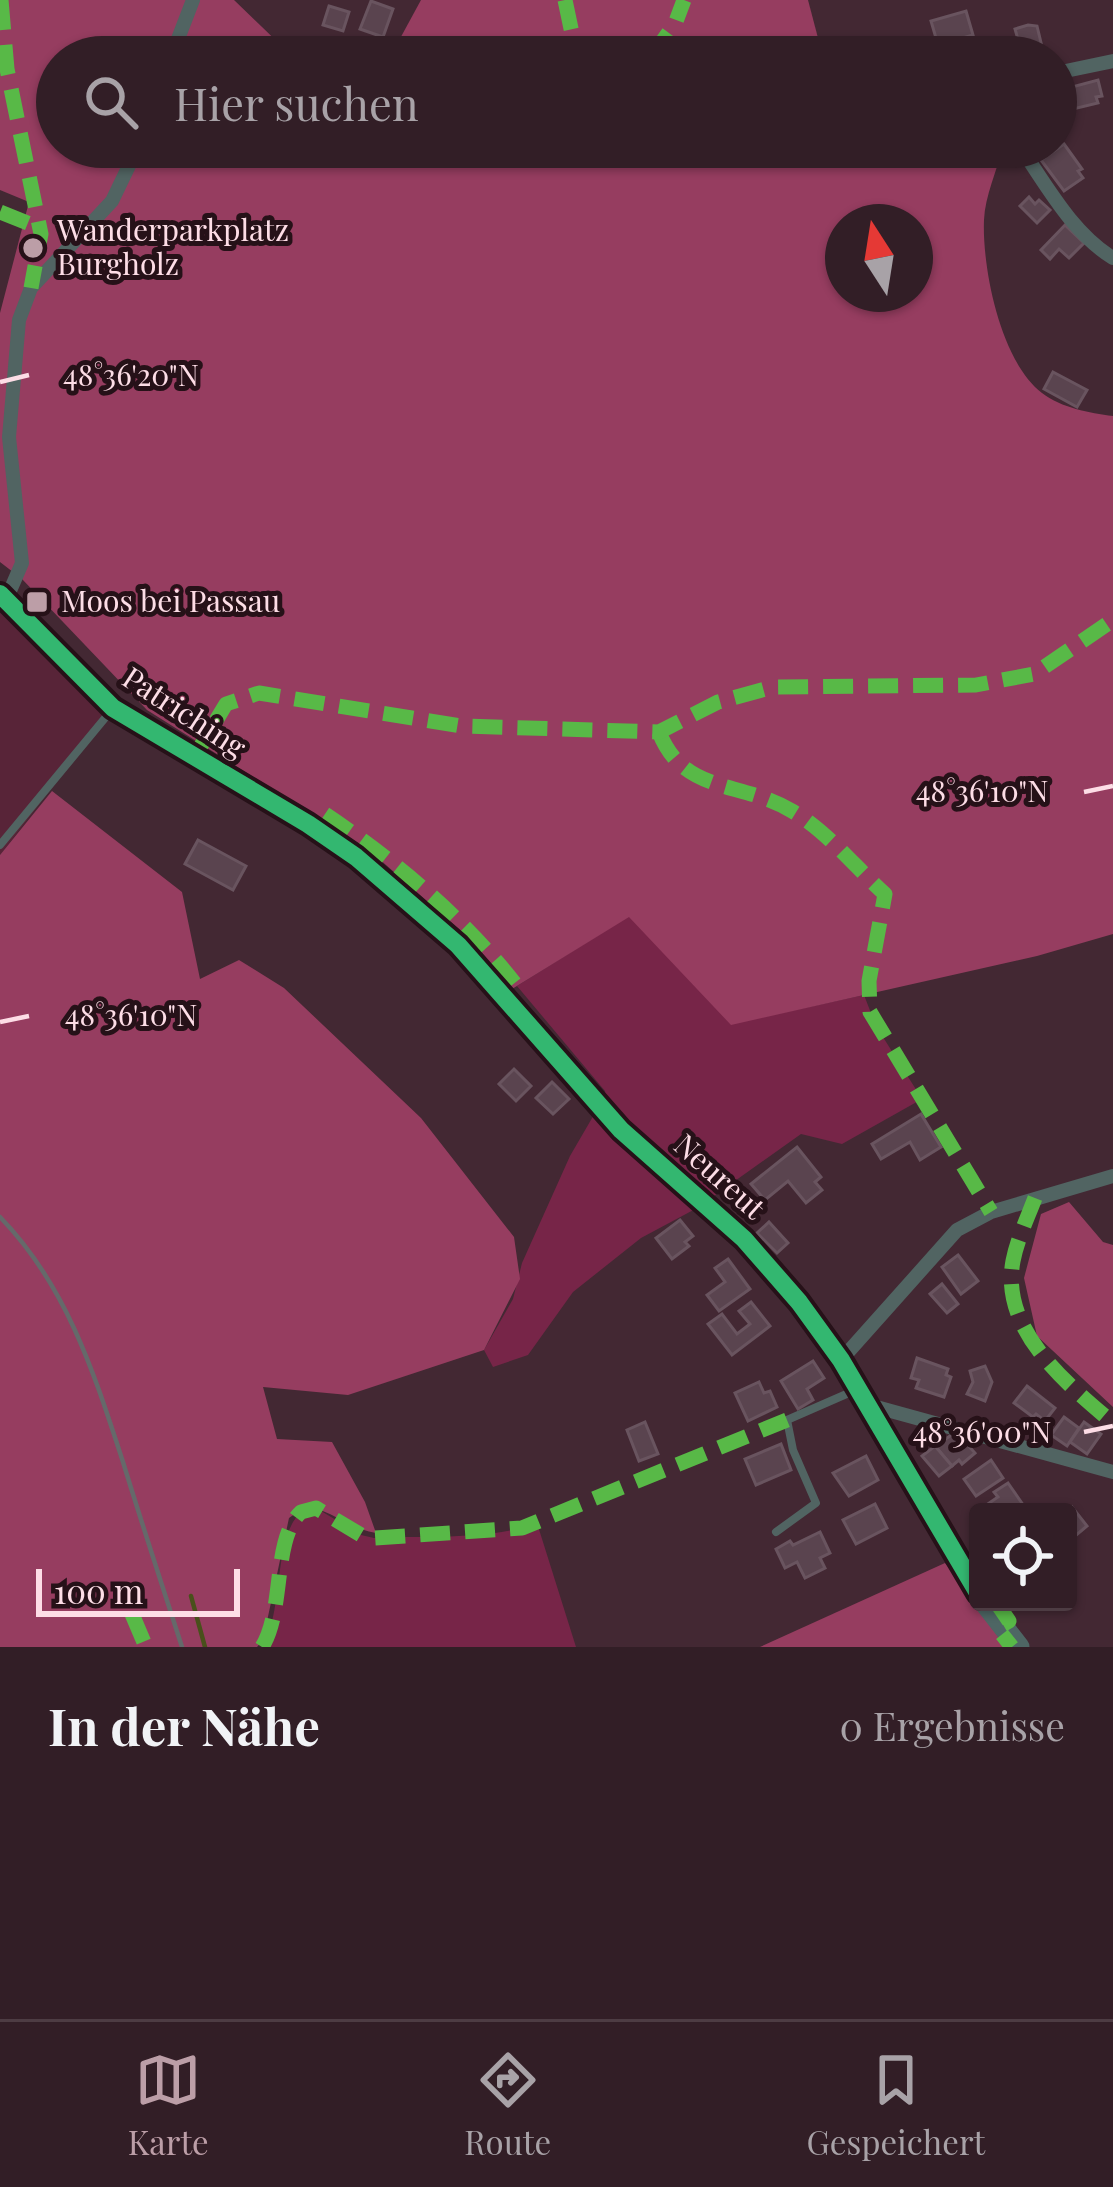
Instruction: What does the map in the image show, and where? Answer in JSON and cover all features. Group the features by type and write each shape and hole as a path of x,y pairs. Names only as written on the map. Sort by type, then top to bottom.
{"street":[{"path":"179,36 193,0"},
{"path":"1077,69 1113,61"},
{"path":"3,597 22,563 8,437 19,320 31,288 96,223 127,168"},
{"path":"1034,168 1072,222 1113,258"},
{"name":"Patriching","path":"3,597 113,708 356,857"},
{"name":"Neureut","path":"356,857 458,945 611,1120 744,1239 799,1302 864,1397 969,1578"},
{"path":"841,1360 957,1230 991,1212 1113,1176"},
{"path":"864,1397 1113,1472"},
{"path":"991,1611 1019,1647"}],"lane":[{"path":"0,844 113,708"},
{"path":"776,1532 816,1503 793,1450 787,1420 864,1397"}],"shaded area":[{"path":"0,0 234,0 271,36 36,36 36,168 996,168 984,220 986,263 997,313 1015,360 1050,398 1113,416 1113,934 1037,956 731,1025 629,917 512,989 470,939 369,850 147,710 22,579 0,562 0,313 29,202 0,190"},
{"path":"421,0 808,0 817,36 401,36"},
{"path":"0,610 106,718 0,855"},
{"path":"52,791 182,892 200,979 239,960 284,988 421,1118 514,1237 520,1279 484,1350 348,1395 263,1387 277,1439 332,1442 376,1533 306,1506 289,1518 263,1640 257,1647 0,1647 0,855"},
{"path":"629,916 731,1024 864,995 876,1026 922,1099 842,1144 801,1134 711,1198 606,1100 605,1091 517,986"},
{"path":"595,1113 699,1207 641,1238 573,1292 528,1355 493,1367 484,1350 513,1299 522,1263 570,1156"},
{"path":"1069,1202 1103,1242 1113,1245 1113,1407 1037,1336 1024,1278 1041,1214"},
{"path":"316,1508 374,1538 477,1535 537,1523 576,1647 262,1647 274,1614 286,1539 301,1512"},
{"path":"945,1563 969,1594 969,1611 983,1611 1011,1647 760,1647"}],"building":[{"path":"371,1 393,9 383,36 360,29"},
{"path":"329,6 349,12 343,31 323,25"},
{"path":"966,11 973,35 935,36 931,21"},
{"path":"1037,26 1039,36 1017,36 1015,29"},
{"path":"1098,80 1102,96 1096,97 1098,103 1077,108 1077,86"},
{"path":"1077,162 1083,178 1064,191 1047,168 1077,168"},
{"path":"1029,197 1050,210 1037,223 1020,206"},
{"path":"1065,225 1084,243 1069,258 1059,249 1050,259 1041,250"},
{"path":"1053,372 1087,390 1077,407 1044,389"},
{"path":"198,840 246,866 233,890 185,864"},
{"path":"514,1069 531,1086 516,1101 499,1084"},
{"path":"552,1082 569,1099 553,1114 536,1098"},
{"path":"921,1114 941,1147 920,1160 910,1142 881,1159 872,1144"},
{"path":"797,1147 821,1177 815,1182 822,1190 806,1203 788,1181 765,1200 751,1184"},
{"path":"680,1220 693,1236 685,1242 689,1246 672,1259 656,1238"},
{"path":"769,1222 788,1243 777,1253 757,1233"},
{"path":"958,1255 978,1281 961,1294 942,1267"},
{"path":"728,1259 750,1289 719,1311 707,1295 725,1282 715,1268"},
{"path":"942,1284 958,1304 947,1313 930,1294"},
{"path":"751,1302 770,1326 732,1355 708,1324 722,1314 737,1334 750,1324 739,1311"},
{"path":"917,1358 948,1369 946,1375 951,1377 944,1397 916,1388 919,1380 911,1378"},
{"path":"813,1361 824,1378 807,1389 813,1400 798,1409 781,1381"},
{"path":"985,1366 992,1382 985,1401 967,1394 973,1382 970,1371"},
{"path":"759,1382 764,1393 770,1391 777,1407 748,1421 735,1393"},
{"path":"1027,1386 1055,1408 1045,1421 1014,1403"},
{"path":"1064,1417 1079,1428 1067,1446 1051,1435"},
{"path":"645,1422 658,1454 639,1461 627,1430"},
{"path":"1084,1422 1101,1434 1087,1454 1070,1442"},
{"path":"956,1432 975,1453 952,1466 935,1446"},
{"path":"781,1444 791,1470 756,1485 745,1459"},
{"path":"935,1446 952,1466 939,1476 922,1456"},
{"path":"866,1456 878,1480 849,1496 833,1473"},
{"path":"991,1460 1003,1478 976,1496 964,1479"},
{"path":"1008,1483 1022,1503 989,1503 998,1497 994,1492"},
{"path":"875,1504 887,1528 856,1544 843,1520"},
{"path":"1077,1513 1087,1526 1077,1534"},
{"path":"820,1532 830,1553 820,1558 825,1568 805,1578 797,1562 785,1568 776,1549"}],"waterway":[{"path":"191,1596 205,1647"}],"railway":[{"path":"0,1217 43,1272 76,1332 182,1647"}],"marked path":[{"path":"1,0 7,69 41,234 31,288"},
{"path":"565,0 573,36"},
{"path":"666,36 684,0"},
{"path":"0,212 40,228"},
{"path":"193,759 226,704 259,693 461,726 659,732 718,702 773,687 976,685 1034,674 1113,620"},
{"path":"659,732 683,767 715,784 772,801 805,819 885,894 869,981 870,1012 991,1212"},
{"path":"325,814 430,894 520,990"},
{"path":"1035,1198 1013,1261 1017,1310 1040,1353 1113,1423"},
{"path":"262,1647 274,1614 286,1539 301,1512 316,1508 374,1538 522,1528 787,1420"},
{"path":"1002,1611 1009,1621 997,1628 1012,1647"},
{"path":"132,1614 146,1647"}],"cycle path":[{"path":"0,594 113,708 308,824 356,857 458,945 621,1130 744,1239 799,1302 841,1360 969,1578"}],"place":[{"name":"Wanderparkplatz Burgholz","path":"33,248"},
{"name":"Moos bei Passau","path":"37,602"}]}
